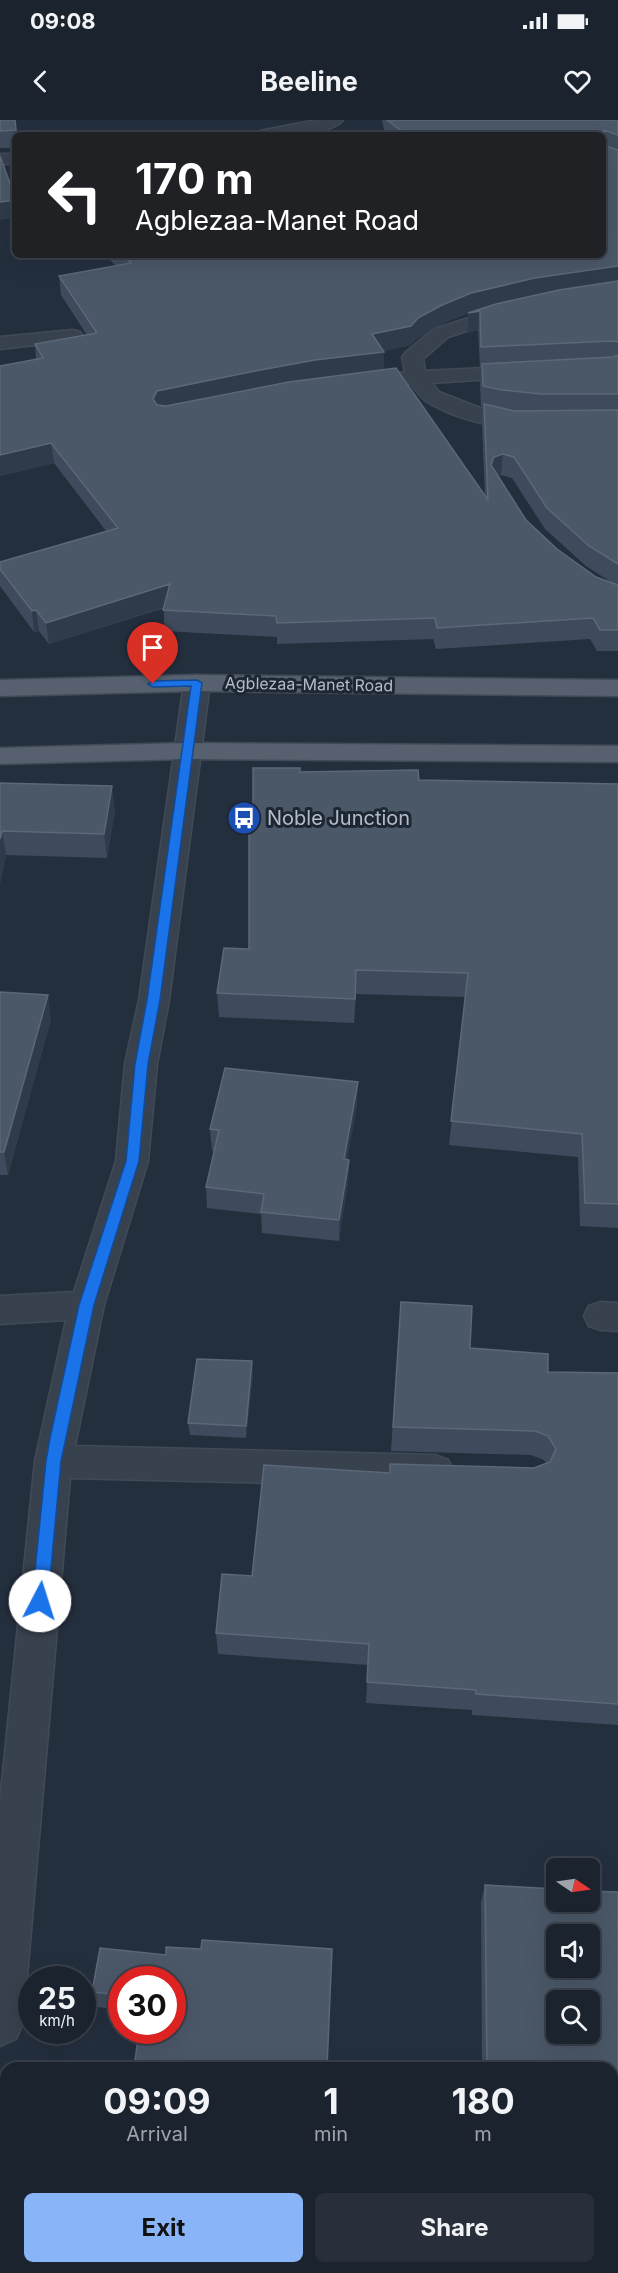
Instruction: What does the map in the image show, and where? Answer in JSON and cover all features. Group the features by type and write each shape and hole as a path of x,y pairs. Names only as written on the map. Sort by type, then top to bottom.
{"main road":[{"name":"Agblezaa-Manet Road","path":"0,688 197,683 618,688"},
{"path":"0,756 187,751 618,754"}],"street":[{"path":"282,132 334,120"},
{"path":"534,306 488,316 441,333 412,357 416,376 432,396 467,411 512,423 618,422"},
{"path":"0,343 73,336"},
{"path":"386,379 553,371"},
{"path":"0,2023 53,1461 87,1305 132,1161 141,1064 154,1000 197,683"},
{"path":"0,1310 87,1305"},
{"path":"53,1461 470,1472"}],"building":[{"path":"0,120 15,120 16,130 0,131"},
{"path":"387,120 618,120 618,135 604,130 604,132 403,132"},
{"path":"606,146 618,150 618,266 535,278 471,293 418,318 411,326 372,334 384,352 315,360 255,371 157,391 153,399 157,405 166,406 289,382 396,368 488,500 484,404 514,411 618,410 618,564 589,546 547,508 514,457 503,454 494,457 491,465 526,520 557,549 596,577 618,585 618,630 600,630 593,618 437,628 435,618 277,623 276,616 163,610 170,584 46,623 36,610 32,611 0,569 0,562 118,528 51,443 0,455 0,366 43,358 35,344 97,333 59,276 131,263 126,258 309,258 311,260 318,258 606,258"},
{"path":"0,156 12,189 12,200 0,202"},
{"path":"618,281 618,342 481,347 480,311 468,313 496,304 559,290"},
{"path":"618,355 618,394 541,394 483,386 482,364"},
{"path":"253,768 300,768 300,772 418,770 419,780 618,784 618,1204 585,1203 582,1134 451,1121 468,973 356,970 355,999 217,993 224,948 249,949 249,804 253,804"},
{"path":"0,783 112,786 104,834 2,831 0,839"},
{"path":"0,992 48,995 4,1152 0,1152"},
{"path":"225,1068 358,1082 344,1159 349,1160 339,1220 261,1212 264,1194 206,1187 219,1130 210,1129"},
{"path":"401,1302 472,1306 470,1348 548,1354 548,1372 618,1373 618,1704 476,1694 476,1690 367,1682 369,1644 216,1633 222,1574 252,1576 264,1465 390,1473 390,1464 534,1468 550,1462 556,1449 548,1436 535,1431 393,1427"},
{"path":"197,1359 252,1361 246,1426 188,1423"},
{"path":"485,1885 546,1888 546,1912 600,1912 600,1891 618,1892 618,2062 487,2062"},
{"path":"202,1940 332,1949 327,2062 135,2062 137,2044 186,2044 186,1966 108,1966 108,1994 96,1992 96,1970 100,1948 166,1955 166,1947 201,1949"}],"place":[{"name":"Noble Junction","path":"244,818"}],"route":[{"path":"40,1601 53,1461 87,1305 132,1161 141,1064 154,1000 197,683 153,684"}]}
